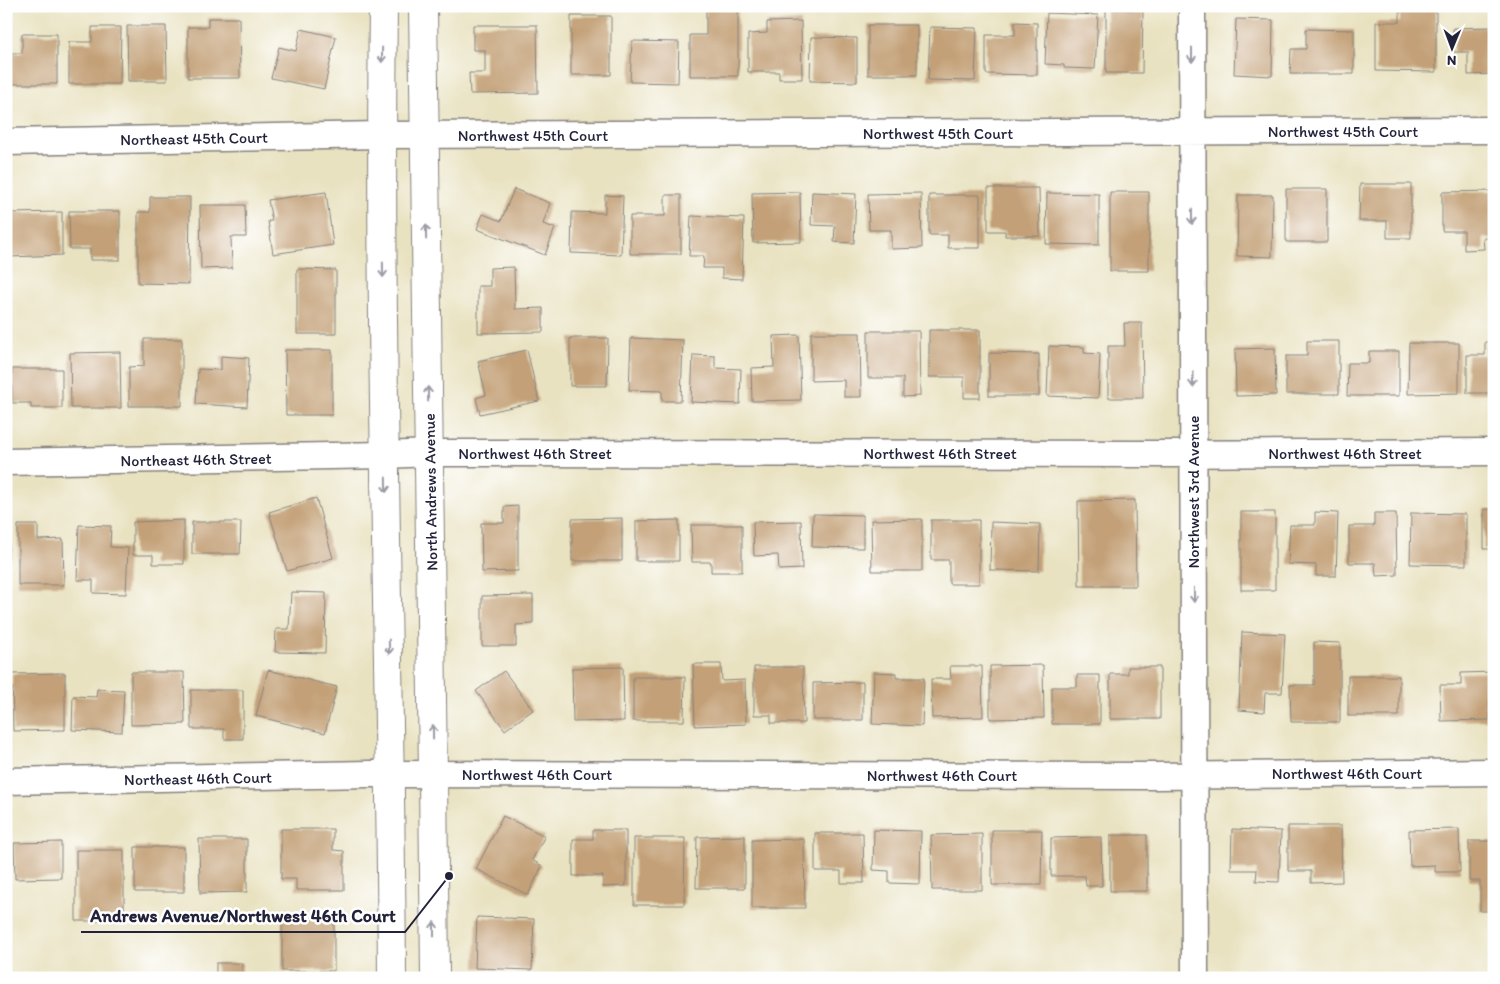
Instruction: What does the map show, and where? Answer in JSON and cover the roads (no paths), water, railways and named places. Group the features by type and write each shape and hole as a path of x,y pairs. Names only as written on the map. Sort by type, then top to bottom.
{"main road":[{"path":"383,6 381,135 392,978"},
{"name":"North Andrews Avenue","path":"423,6 434,774 435,978"}],"street":[{"name":"Northwest 3rd Avenue","path":"1192,6 1195,978"},
{"name":"Northwest 45th Court","path":"381,135 1494,130"},
{"name":"Northeast 45th Court","path":"6,142 381,135"},
{"name":"Northwest 46th Street","path":"386,455 429,453 1193,454 1494,452"},
{"name":"Northeast 46th Street","path":"6,462 386,455"},
{"name":"Northwest 46th Court","path":"390,774 1494,772"},
{"name":"Northeast 46th Court","path":"6,781 390,774"}],"place":[{"name":"Andrews Avenue/Northwest 46th Court","path":"449,876"}]}
